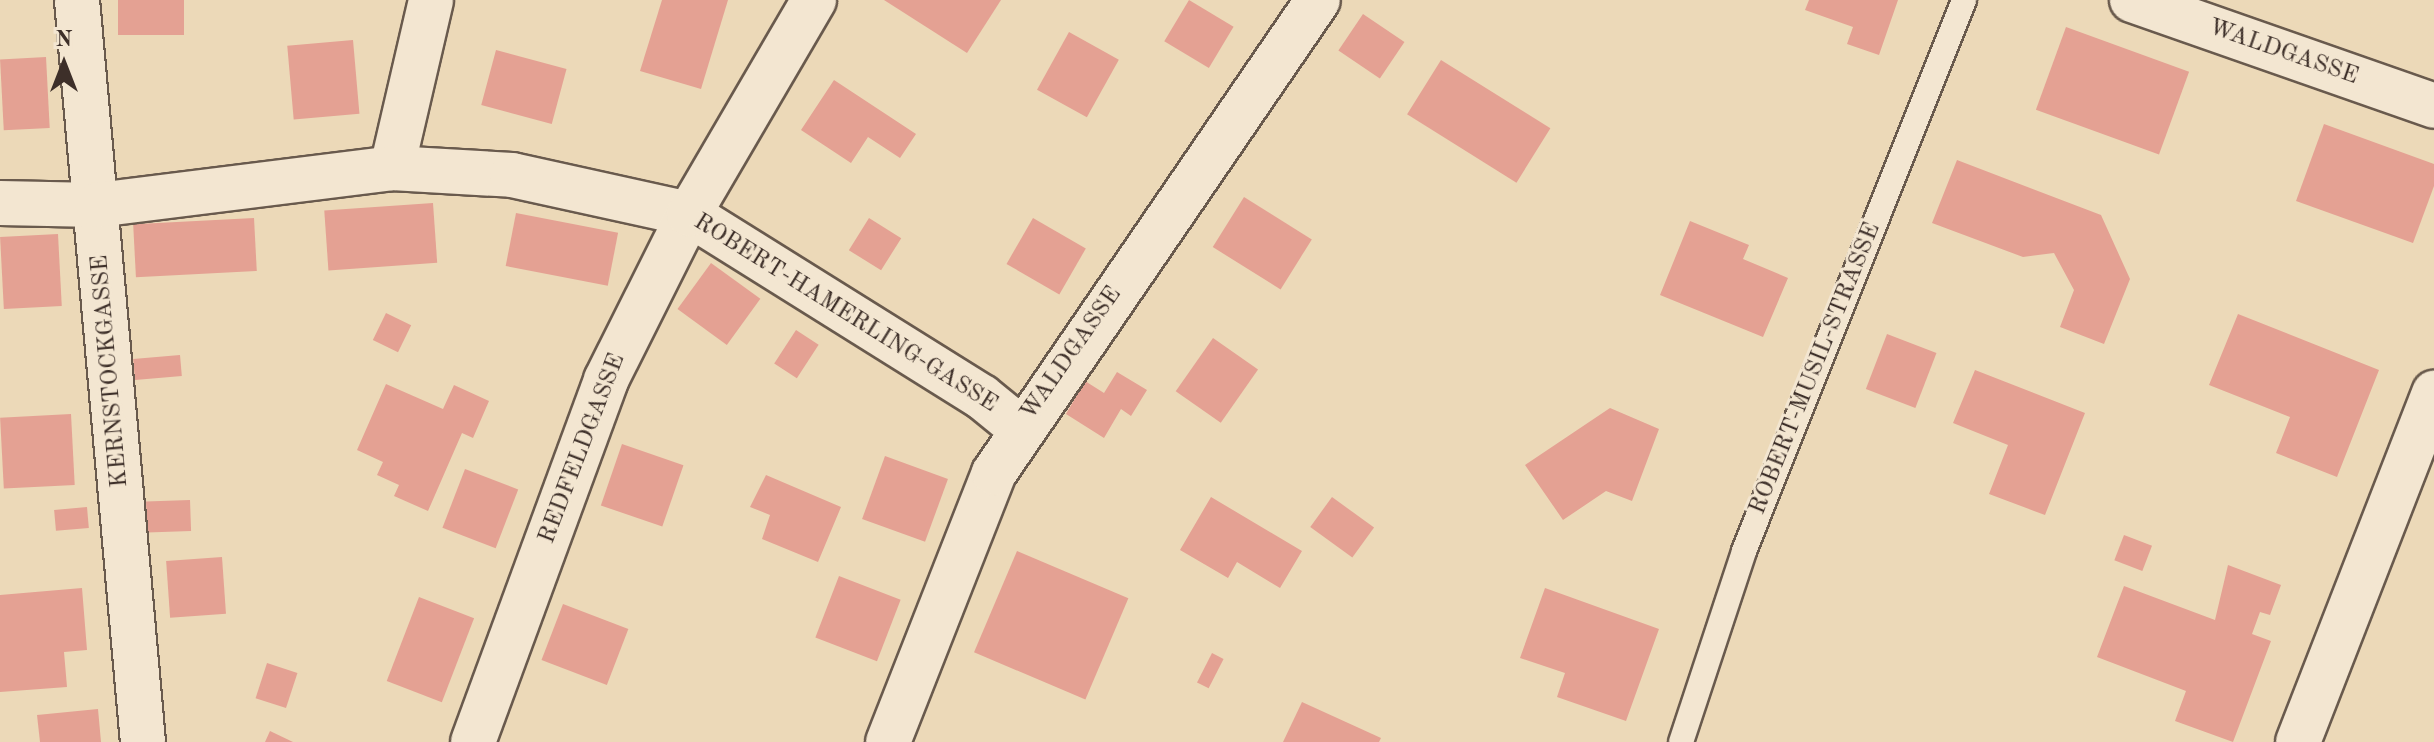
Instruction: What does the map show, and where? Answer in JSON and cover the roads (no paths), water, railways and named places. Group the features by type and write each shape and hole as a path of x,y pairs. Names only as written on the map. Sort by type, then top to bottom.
{"street":[{"name":"KERNSTOCKGASSE","path":"77,0 143,742"},
{"path":"392,168 431,0"},
{"name":"REDFELDGASSE","path":"473,742 606,380 689,214 814,0"},
{"name":"WALDGASSE","path":"888,742 994,473 1020,428 1318,0"},
{"name":"WALDGASSE","path":"2132,0 2434,106"},
{"name":"ROBERT-HAMERLING-GASSE","path":"0,203 97,205 392,168 512,175 689,214 982,397 1020,428"},
{"path":"2298,742 2434,393"}],"lane":[{"name":"ROBERT-MUSIL-STRASSE","path":"1681,742 1744,551 1964,0"}]}
